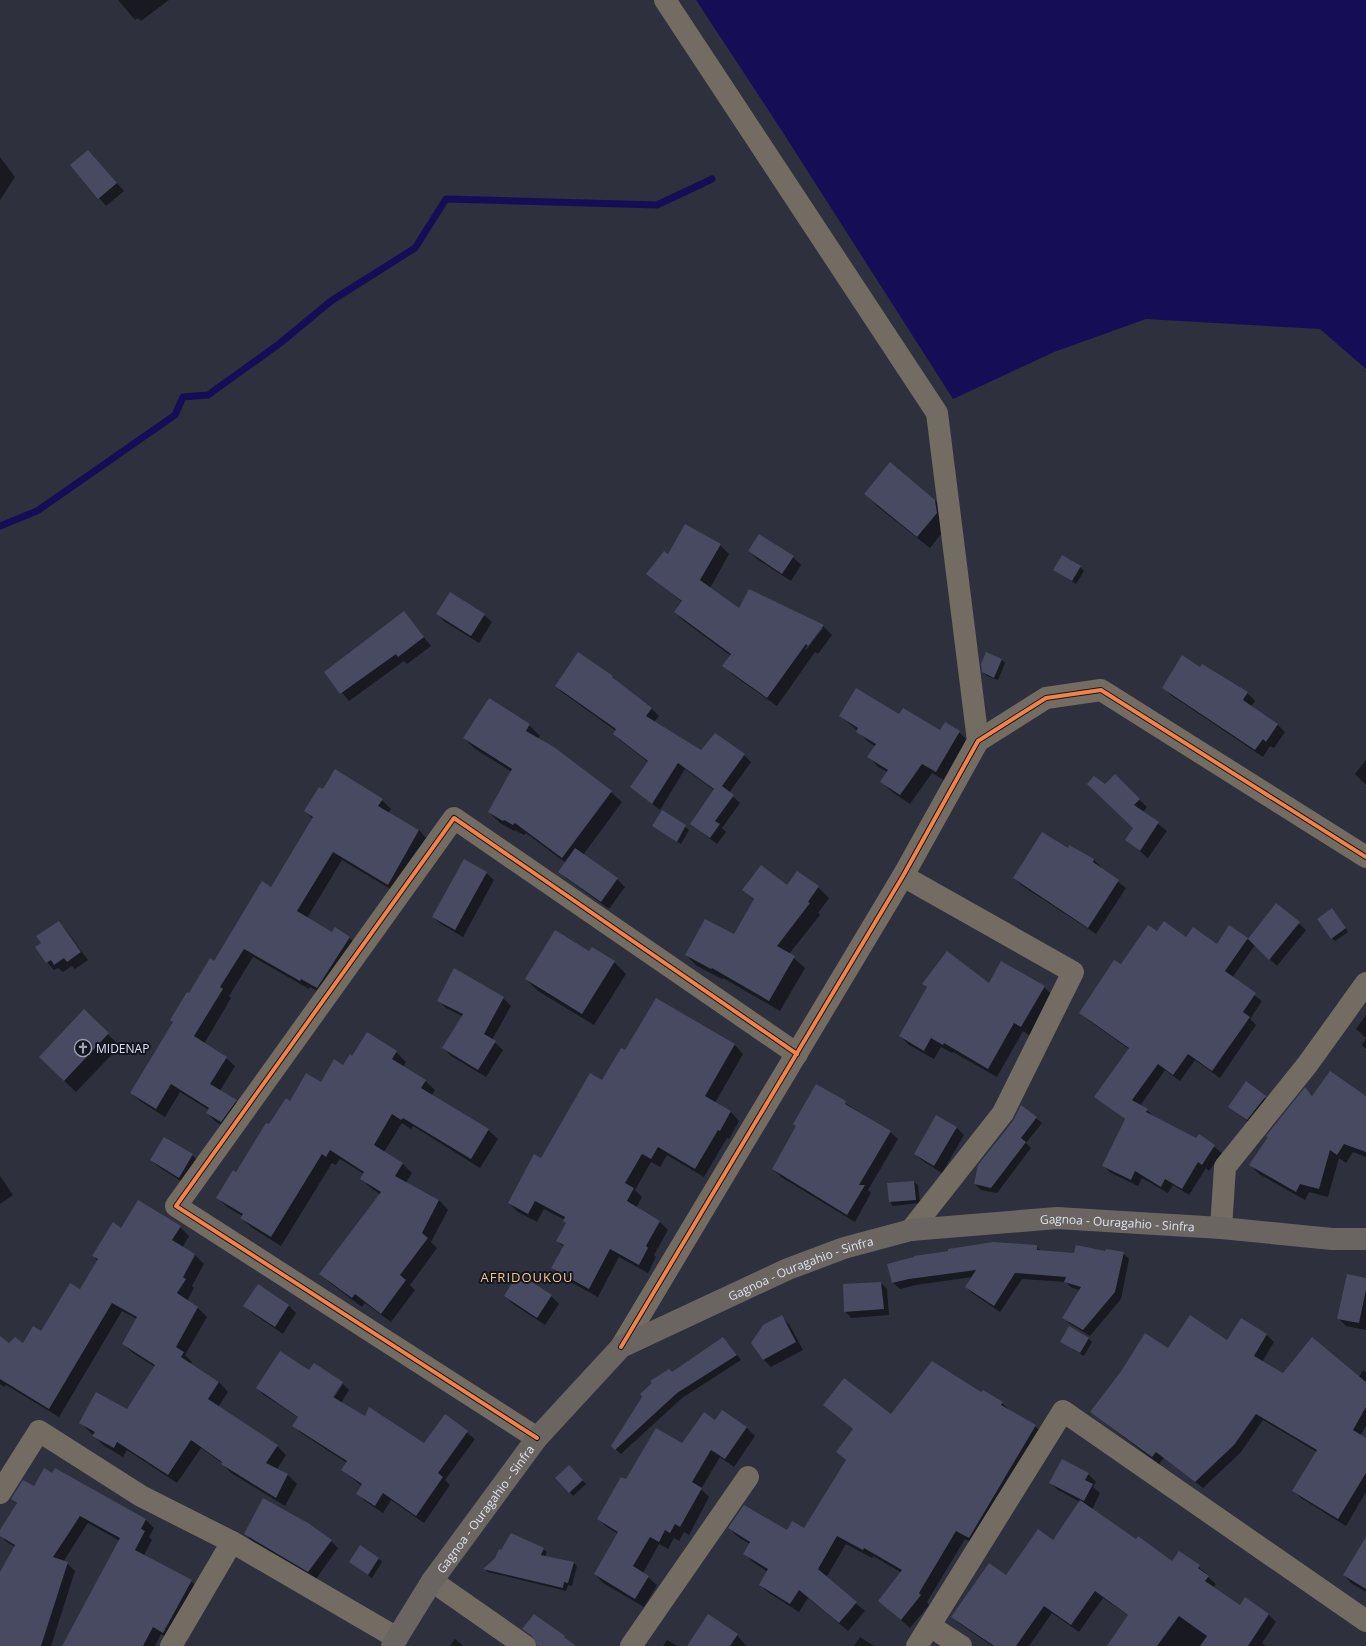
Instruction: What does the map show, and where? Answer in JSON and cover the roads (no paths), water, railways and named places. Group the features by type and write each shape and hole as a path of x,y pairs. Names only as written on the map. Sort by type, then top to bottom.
{"main road":[{"name":"Gagnoa - Ouragahio - Sinfra","path":"394,1642 432,1581 537,1438 621,1347 788,1269 844,1248 911,1230 1057,1218 1221,1228 1332,1239 1366,1239"}],"street":[{"path":"665,0 937,413 978,741"},
{"path":"621,1347 903,876 978,741 1046,698 1101,690 1366,857"},
{"path":"537,1438 176,1206 454,818 797,1054"},
{"path":"903,876 1073,972 1003,1113 911,1230"},
{"path":"1221,1228 1225,1166 1307,1065 1366,983"},
{"path":"917,1646 1063,1411 1366,1620"},
{"path":"0,1493 38,1431 141,1496 232,1542 394,1642"},
{"path":"631,1646 748,1477"},
{"path":"171,1646 232,1542"},
{"path":"432,1581 525,1646"},
{"path":"930,1626 961,1646"}],"waterway":[{"path":"0,526 37,511 175,415 183,397 208,395 279,344 331,301 415,248 446,199 657,205 712,179"}],"place":[{"name":"MIDENAP","path":"83,1048"}],"district":[{"name":"AFRIDOUKOU","path":"527,1277"}]}
